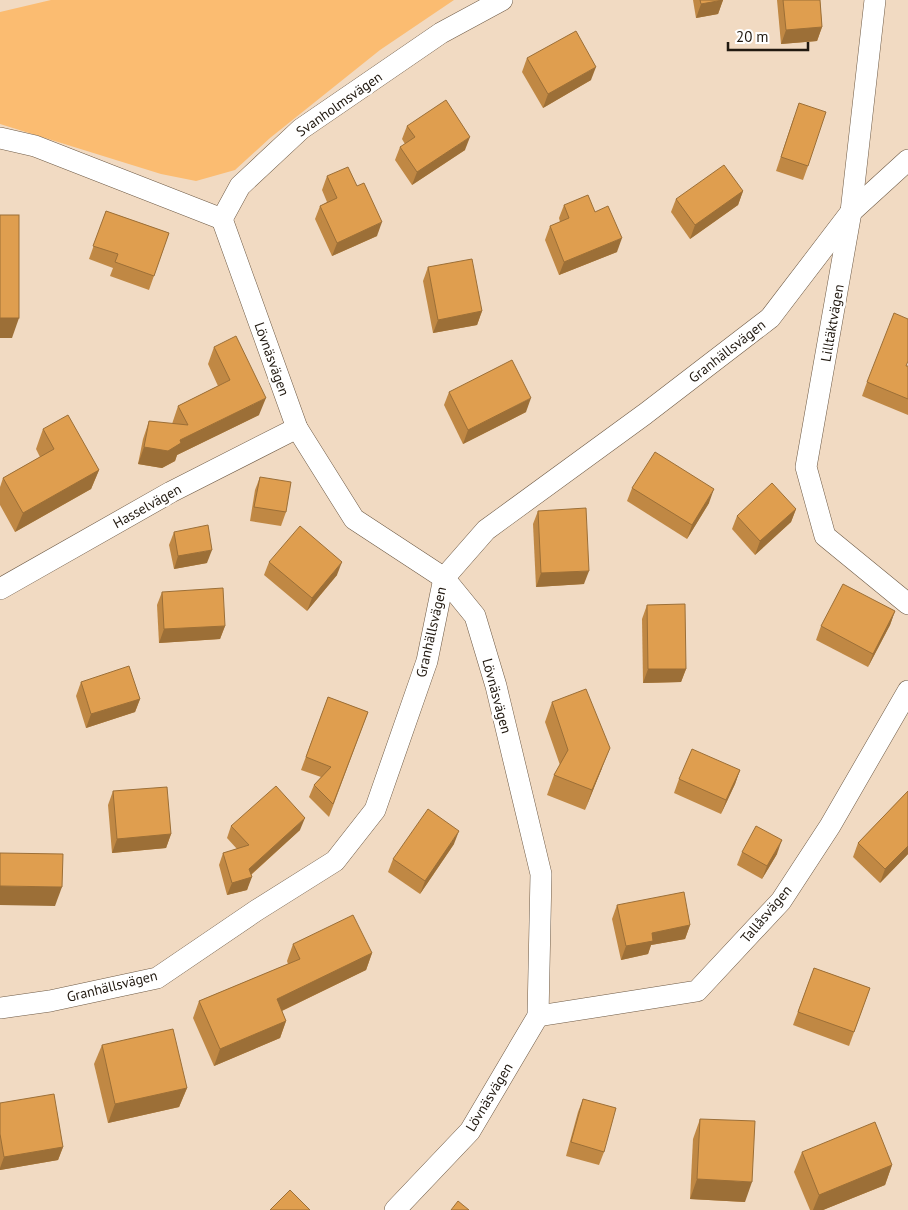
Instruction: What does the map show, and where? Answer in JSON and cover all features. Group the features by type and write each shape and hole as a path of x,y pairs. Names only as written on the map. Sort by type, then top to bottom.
{"street":[{"name":"Svanholmsvägen","path":"222,219 240,186 301,129 441,33 502,0"},
{"name":"Lilltäktvägen","path":"875,0 851,212 806,468 826,536 908,604"},
{"path":"0,138 35,146 222,219"},
{"name":"Granhällsvägen","path":"0,1008 50,1001 157,978 257,910 335,861 375,810 427,661 444,578 486,530 645,414 770,318 851,212 908,160"},
{"name":"Lövnäsvägen","path":"222,219 297,428 354,519 444,578 475,616 496,686 541,874 538,1016 470,1131 395,1210"},
{"name":"Hasselvägen","path":"0,589 171,492 297,428"},
{"name":"Tallåsvägen","path":"538,1016 697,991 781,901 830,826 908,691"}],"shaded area":[{"path":"51,0 454,0 380,50 270,138 235,170 196,181 161,174 0,124 0,12"}],"building":[{"path":"700,0 723,0 701,4"},
{"path":"783,0 820,0 822,27 786,30"},
{"path":"576,31 596,67 548,94 527,58"},
{"path":"446,100 470,137 417,172 400,147 415,137 407,126"},
{"path":"799,103 826,112 808,166 781,157"},
{"path":"724,165 743,191 695,225 676,199"},
{"path":"348,167 357,186 364,183 382,222 337,243 320,206 337,198 327,176"},
{"path":"588,195 595,212 608,206 622,238 564,262 550,226 569,218 564,205"},
{"path":"106,211 169,233 154,276 115,262 118,254 93,246"},
{"path":"0,215 19,215 19,318 0,318"},
{"path":"472,259 482,311 438,320 428,267"},
{"path":"894,313 908,319 908,361 906,366 908,366 908,399 867,382"},
{"path":"236,336 266,398 180,440 181,443 168,451 144,447 149,421 188,425 178,406 230,380 214,347"},
{"path":"512,360 531,398 468,430 449,392"},
{"path":"68,415 99,470 23,513 3,478 54,449 43,429"},
{"path":"655,452 714,489 692,525 632,488"},
{"path":"260,477 291,482 286,512 254,507"},
{"path":"772,483 796,509 760,541 737,516"},
{"path":"586,508 589,571 541,573 538,511"},
{"path":"208,525 212,550 178,556 174,532"},
{"path":"300,526 342,562 312,598 269,562"},
{"path":"843,584 895,611 873,654 821,626"},
{"path":"223,588 225,626 164,629 162,592"},
{"path":"685,604 686,669 648,669 647,605"},
{"path":"129,666 140,699 91,714 81,682"},
{"path":"586,689 610,748 592,790 554,775 568,750 552,702"},
{"path":"328,697 368,712 333,804 314,785 331,767 306,757"},
{"path":"692,749 740,770 726,800 679,779"},
{"path":"276,786 305,818 249,869 252,877 232,883 223,853 249,845 231,826"},
{"path":"167,787 171,834 117,839 113,791"},
{"path":"908,791 908,846 885,869 858,843"},
{"path":"428,809 459,831 425,881 393,859"},
{"path":"756,826 782,840 767,866 742,852"},
{"path":"0,853 63,854 62,887 0,886"},
{"path":"684,892 690,925 652,933 653,941 626,946 617,905"},
{"path":"353,915 372,953 277,999 286,1021 220,1049 199,1001 300,959 293,944"},
{"path":"814,968 870,988 854,1032 798,1012"},
{"path":"173,1029 187,1088 115,1104 102,1045"},
{"path":"54,1094 63,1147 4,1157 0,1134 0,1103"},
{"path":"583,1099 616,1108 604,1152 571,1142"},
{"path":"700,1119 755,1121 752,1182 697,1179"},
{"path":"875,1122 892,1165 819,1195 802,1152"},
{"path":"290,1190 310,1210 270,1210"},
{"path":"458,1201 469,1210 451,1210"}]}
